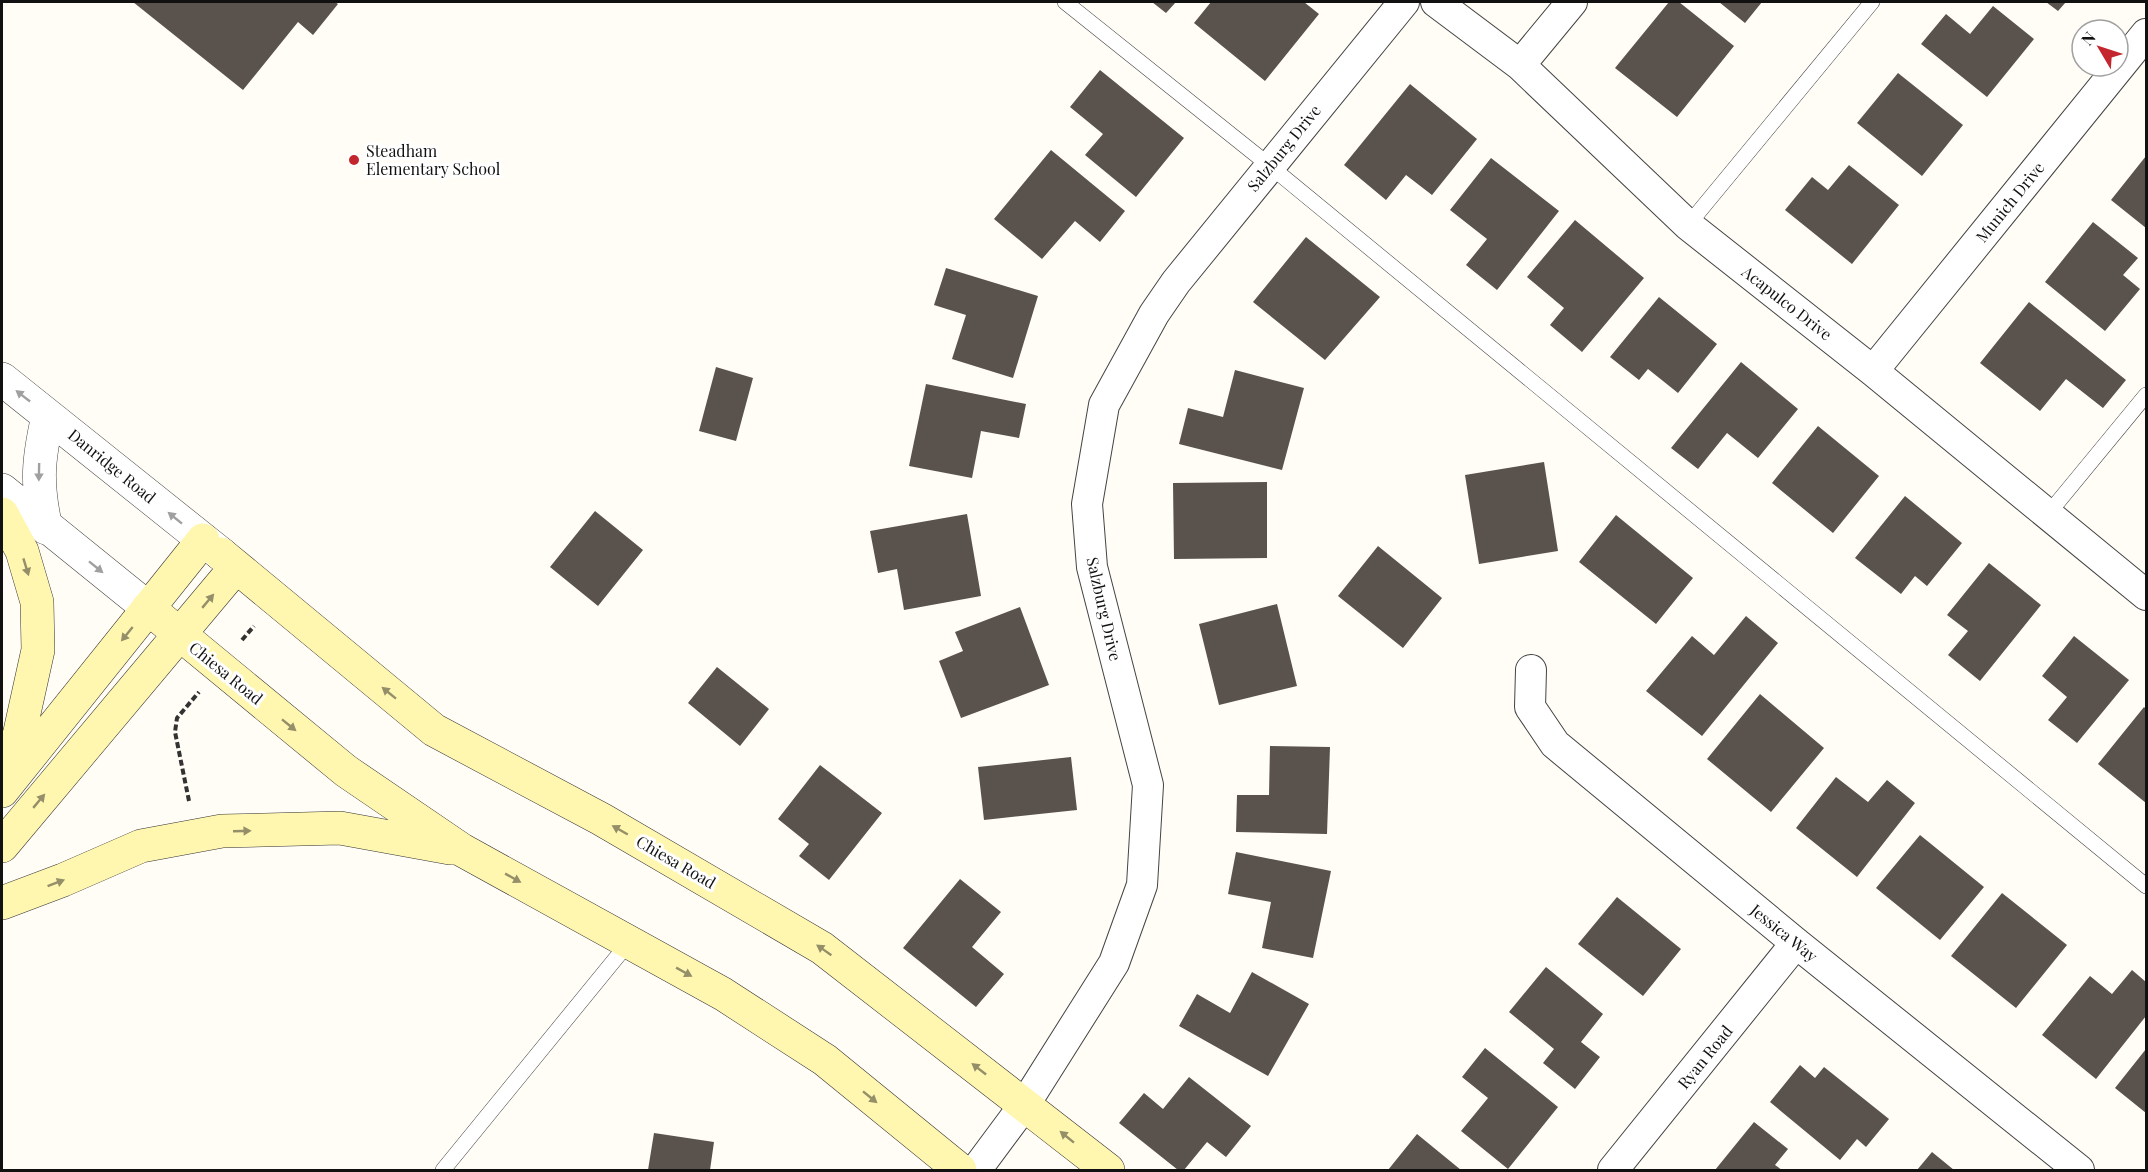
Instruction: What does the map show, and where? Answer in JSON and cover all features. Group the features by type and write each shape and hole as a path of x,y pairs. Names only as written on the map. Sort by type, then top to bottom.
{"main road":[{"path":"2,514 22,551 37,602 38,650 19,736 2,767"},
{"name":"Chiesa Road","path":"2,846 179,634 220,554 434,730 601,819 822,948 1108,1170"},
{"path":"2,791 148,608 220,554"},
{"name":"Chiesa Road","path":"148,608 346,771 462,850 723,994 825,1060 960,1170"},
{"path":"2,903 63,880 141,846 222,831 340,828 462,850"}],"street":[{"name":"Salzburg Drive","path":"976,1170 1025,1104 1114,963 1142,885 1148,785 1092,567 1087,504 1104,405 1154,314 1176,282 1404,2"},
{"name":"Acapulco Drive","path":"1436,2 1520,65 1688,225 1873,371 2146,595"},
{"path":"1520,65 1572,2"},
{"name":"Munich Drive","path":"1873,371 2146,33"},
{"name":"Danridge Road","path":"2,379 220,554"},
{"path":"46,528 38,494 39,455 48,416"},
{"path":"2,490 46,528 148,608"},
{"name":"Jessica Way","path":"1531,670 1530,707 1554,744 1796,944 2079,1170"},
{"name":"Ryan Road","path":"1613,1170 1796,944"}],"lane":[{"path":"1065,2 1270,166 2146,886"},
{"path":"1688,225 1872,2"},
{"path":"2048,514 2146,395"},
{"path":"443,1170 630,941"}],"path":[{"path":"190,802 175,732 177,718 204,686"}],"building":[{"path":"133,2 335,2 338,4 313,35 298,22 243,90"},
{"path":"1152,2 1176,2 1166,13"},
{"path":"1211,2 1304,2 1319,14 1265,81 1194,23"},
{"path":"1669,2 1679,2 1734,46 1677,117 1615,68"},
{"path":"1719,2 1762,2 1745,23"},
{"path":"2046,2 2066,2 2058,11"},
{"path":"1993,6 2034,39 1987,97 1921,44 1946,14 1970,34"},
{"path":"1100,70 1184,138 1136,197 1085,155 1103,134 1070,107"},
{"path":"1898,73 1963,125 1922,176 1857,123"},
{"path":"1410,84 1477,139 1432,195 1406,175 1386,200 1344,165"},
{"path":"1051,150 1125,211 1100,242 1075,221 1042,259 994,219"},
{"path":"2146,156 2146,228 2111,200"},
{"path":"1491,158 1559,211 1497,290 1466,265 1487,239 1450,210"},
{"path":"1849,165 1899,205 1852,264 1785,210 1812,177 1828,190"},
{"path":"1575,220 1644,278 1582,352 1550,325 1564,308 1527,277"},
{"path":"2093,222 2138,258 2123,275 2140,289 2105,331 2045,282"},
{"path":"1306,237 1380,297 1325,360 1253,302"},
{"path":"946,268 1038,296 1013,378 952,359 966,315 934,305"},
{"path":"1659,297 1717,344 1678,393 1648,369 1639,380 1610,357"},
{"path":"2029,302 2126,380 2103,408 2066,379 2040,411 1980,363"},
{"path":"1741,362 1798,409 1758,458 1727,433 1698,469 1671,448"},
{"path":"716,367 753,378 736,441 699,431"},
{"path":"1235,370 1304,388 1282,470 1179,444 1188,408 1223,417"},
{"path":"926,384 1026,404 1019,438 981,431 972,478 909,466"},
{"path":"1818,426 1879,476 1833,533 1772,483"},
{"path":"1544,462 1558,551 1479,564 1465,475"},
{"path":"1267,482 1267,558 1174,559 1173,483"},
{"path":"1905,496 1962,543 1927,586 1915,576 1901,594 1855,558"},
{"path":"595,511 643,550 598,606 550,567"},
{"path":"967,514 981,596 904,610 897,569 878,573 870,531"},
{"path":"1616,515 1693,578 1656,624 1579,562"},
{"path":"1378,546 1442,598 1403,648 1338,596"},
{"path":"1989,563 2041,605 1980,681 1948,655 1968,631 1947,615"},
{"path":"1277,604 1297,686 1219,705 1199,624"},
{"path":"1020,607 1049,685 961,718 939,661 963,651 955,632"},
{"path":"1746,616 1778,643 1702,736 1646,691 1692,636 1714,655"},
{"path":"2074,636 2129,680 2077,743 2048,720 2067,697 2042,676"},
{"path":"717,667 769,709 740,746 688,703"},
{"path":"1760,694 1824,748 1771,812 1707,759"},
{"path":"2144,707 2146,709 2146,803 2098,764"},
{"path":"1270,746 1330,747 1327,834 1236,832 1237,795 1269,795"},
{"path":"1071,757 1077,810 984,820 978,767"},
{"path":"820,765 882,813 829,880 799,856 809,844 778,819"},
{"path":"1836,777 1868,802 1887,780 1915,803 1857,877 1796,828"},
{"path":"1920,835 1984,887 1940,940 1876,888"},
{"path":"1236,852 1331,871 1313,958 1262,948 1271,902 1228,894"},
{"path":"960,879 1001,912 972,947 1004,974 976,1007 903,948"},
{"path":"2002,893 2067,945 2016,1008 1951,956"},
{"path":"1617,897 1681,949 1643,996 1578,944"},
{"path":"1546,967 1603,1014 1581,1042 1600,1057 1575,1089 1543,1063 1554,1049 1509,1012"},
{"path":"2132,970 2146,982 2146,1016 2096,1079 2042,1035 2090,976 2112,994"},
{"path":"1252,972 1309,1004 1268,1076 1179,1026 1197,994 1230,1013"},
{"path":"1485,1048 1558,1107 1508,1169 1461,1131 1488,1098 1462,1077"},
{"path":"2146,1049 2146,1113 2115,1088"},
{"path":"1800,1065 1815,1078 1824,1067 1889,1119 1866,1147 1857,1139 1840,1160 1770,1102"},
{"path":"1189,1077 1251,1126 1226,1157 1207,1142 1184,1170 1178,1170 1119,1123 1144,1093 1163,1109"},
{"path":"1754,1122 1788,1149 1775,1165 1782,1170 1715,1170"},
{"path":"654,1133 714,1142 710,1170 648,1170"},
{"path":"1417,1134 1461,1170 1388,1170"},
{"path":"1932,1152 1954,1170 1917,1170"}],"place":[{"name":"Steadham Elementary School","path":"354,160"}]}
